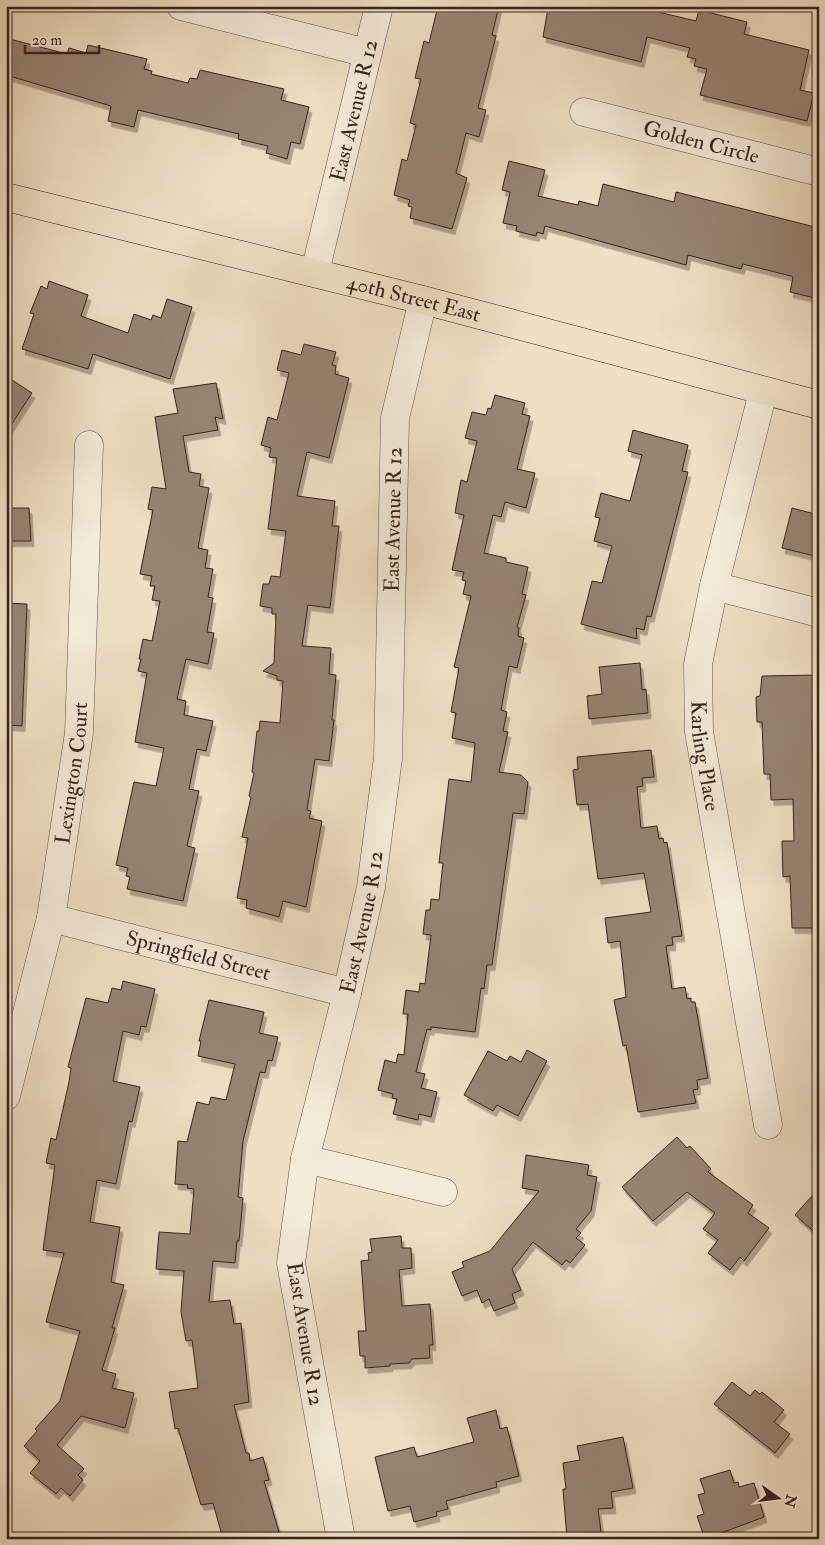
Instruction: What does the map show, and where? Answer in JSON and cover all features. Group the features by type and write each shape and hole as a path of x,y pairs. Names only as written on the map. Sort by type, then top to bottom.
{"main road":[{"name":"40th Street East","path":"6,196 315,272 819,405"}],"street":[{"path":"180,6 367,53"},
{"name":"East Avenue R 12","path":"315,272 379,6"},
{"name":"Golden Circle","path":"584,112 819,172"},
{"name":"East Avenue R 12","path":"341,1539 291,1263 305,1159 347,993 371,887 388,758 395,418 423,300"},
{"name":"Karling Place","path":"764,392 714,586 698,664 699,732 768,1125"},
{"name":"Lexington Court","path":"6,1096 51,918 79,732 88,444"},
{"path":"714,586 819,614"},
{"name":"Springfield Street","path":"51,918 347,993"},
{"path":"305,1159 443,1192"}],"building":[{"path":"438,6 499,6 492,35 496,36 478,108 486,110 479,137 466,133 456,173 467,178 452,229 410,218 412,207 408,206 410,200 394,195 402,159 407,161 416,125 410,123 421,79 415,78 424,41 429,43"},
{"path":"564,6 655,6 654,11 696,21 699,10 747,22 744,34 809,50 800,90 814,93 807,121 700,95 707,69 694,66 696,59 687,57 690,48 647,37 641,62 543,37 548,8 563,12"},
{"path":"6,38 67,54 69,48 86,53 88,45 147,59 144,69 152,71 151,74 188,83 190,78 197,79 200,70 284,89 281,100 309,107 300,144 291,142 287,159 266,153 268,146 238,139 239,134 138,110 134,127 108,121 111,106 6,75"},
{"path":"509,161 545,170 538,196 578,205 579,201 598,206 603,184 674,202 676,192 819,228 819,299 790,292 793,277 791,276 743,264 741,269 688,255 686,265 545,226 543,234 537,232 536,236 516,231 517,226 503,223 510,192 502,190"},
{"path":"49,281 88,295 81,316 128,333 134,314 151,320 153,315 161,318 167,299 192,307 170,379 93,354 88,369 22,349 34,314 30,313 41,286 47,289"},
{"path":"304,344 336,352 332,365 336,366 335,374 349,378 329,458 307,452 297,496 335,501 332,526 339,526 330,608 308,605 302,646 331,648 329,674 336,675 332,720 334,720 329,761 315,759 307,810 311,811 309,818 322,821 306,907 283,901 279,917 246,908 247,900 237,898 248,838 242,837 251,797 249,796 254,773 252,772 257,731 259,731 260,721 280,723 283,681 277,680 277,676 263,671 274,663 276,614 272,614 272,608 260,606 263,584 269,584 271,576 280,577 286,531 268,529 277,458 269,457 271,448 261,445 268,417 277,420 289,373 277,370 282,350 301,355"},
{"path":"6,376 32,393 6,433"},
{"path":"216,383 223,419 215,417 218,430 183,436 189,472 201,474 199,486 209,488 198,548 208,550 205,568 213,569 208,597 213,598 207,632 214,633 208,664 186,659 177,699 186,701 184,715 213,721 206,751 197,749 189,789 199,791 187,846 195,848 183,901 127,889 130,877 126,876 128,868 116,865 134,782 156,786 164,748 135,742 147,673 138,671 141,659 139,659 143,639 152,641 160,601 152,600 155,586 150,586 152,576 140,574 153,510 148,509 152,487 166,489 155,417 178,413 173,389"},
{"path":"495,395 525,403 522,414 530,416 517,469 535,473 526,508 505,502 501,517 493,515 484,553 506,558 506,562 528,567 522,594 526,595 517,627 519,628 518,636 524,638 517,668 509,666 501,710 507,712 503,731 508,732 499,772 521,775 528,782 524,814 513,813 492,965 487,965 484,989 481,988 475,1032 431,1027 431,1030 427,1029 416,1072 425,1074 421,1088 437,1092 431,1117 419,1114 418,1120 393,1114 397,1099 392,1098 393,1094 378,1090 385,1060 396,1063 398,1054 404,1055 408,1014 403,1014 406,990 419,992 420,983 425,984 431,935 423,934 426,910 430,910 431,899 439,900 443,863 439,863 449,779 471,782 475,743 452,738 456,713 451,712 459,668 454,667 471,596 463,594 466,581 462,580 464,572 452,570 464,515 455,513 461,480 467,482 477,441 465,438 472,412 486,415 488,408 491,409"},
{"path":"633,430 688,445 682,471 688,472 651,617 647,616 644,630 636,628 637,639 581,624 592,581 602,583 612,546 594,541 600,518 595,517 601,493 630,501 642,455 628,451"},
{"path":"6,508 29,508 31,541 6,541"},
{"path":"792,508 819,515 819,557 782,548"},
{"path":"6,603 27,604 22,726 6,725"},
{"path":"640,663 642,690 646,689 648,713 589,719 587,696 602,694 599,667"},
{"path":"819,675 819,721 812,721 814,819 819,819 819,928 792,928 790,876 783,877 782,841 794,841 793,799 771,800 770,774 764,774 762,722 757,722 756,697 760,696 762,676"},
{"path":"651,750 654,777 642,778 643,786 637,787 641,828 657,826 659,839 663,838 664,843 667,842 682,936 672,937 673,945 666,946 672,989 685,987 687,999 691,998 691,1002 695,1002 708,1078 697,1080 698,1089 693,1090 696,1103 638,1112 626,1045 623,1046 614,1000 626,997 620,941 608,943 605,918 651,912 644,873 598,879 588,804 577,805 573,770 578,769 577,757"},
{"path":"123,981 155,989 146,1027 141,1026 139,1035 123,1031 113,1081 140,1087 132,1122 129,1121 116,1184 97,1180 90,1222 120,1227 111,1282 124,1285 112,1328 115,1328 102,1370 116,1374 112,1388 134,1393 125,1428 81,1416 57,1445 84,1469 78,1475 83,1480 70,1496 61,1488 56,1494 30,1473 40,1461 24,1446 37,1431 35,1429 60,1401 80,1331 46,1322 64,1253 43,1250 55,1165 46,1163 51,1138 56,1140 69,1082 71,1068 68,1067 86,998 108,1003 112,988 121,990"},
{"path":"209,1000 264,1012 259,1033 278,1037 272,1061 268,1060 265,1073 260,1072 243,1141 238,1197 243,1198 235,1263 213,1261 209,1302 230,1300 234,1324 241,1323 249,1402 234,1405 246,1453 249,1453 250,1461 263,1457 269,1480 264,1481 281,1539 223,1539 213,1503 201,1505 178,1428 175,1429 169,1392 198,1388 192,1340 186,1341 181,1312 184,1271 156,1269 159,1232 190,1234 194,1189 187,1188 188,1185 175,1184 178,1141 187,1142 197,1102 209,1105 211,1097 226,1100 235,1064 198,1056 201,1041 199,1041"},
{"path":"527,1050 547,1061 518,1116 497,1105 493,1111 464,1095 488,1051 507,1061 510,1056 521,1062"},
{"path":"677,1137 687,1148 690,1146 711,1169 708,1172 753,1205 748,1213 769,1228 744,1261 740,1257 730,1270 708,1253 718,1240 703,1229 715,1213 687,1192 653,1221 622,1187"},
{"path":"526,1155 589,1165 587,1175 597,1177 591,1211 576,1229 581,1233 576,1238 585,1245 570,1263 566,1260 562,1265 533,1242 512,1269 521,1290 512,1294 515,1303 494,1311 489,1299 482,1303 477,1290 462,1296 452,1272 464,1267 462,1262 490,1251 539,1191 522,1188"},
{"path":"819,1188 819,1236 795,1215"},
{"path":"401,1236 402,1248 411,1248 412,1268 399,1270 402,1306 430,1304 433,1345 429,1345 430,1358 412,1359 409,1363 390,1364 390,1366 365,1368 365,1356 360,1356 358,1331 366,1331 361,1261 369,1260 368,1253 372,1252 370,1239"},
{"path":"732,1382 750,1396 755,1390 760,1394 762,1392 784,1410 774,1422 790,1434 775,1453 714,1404"},
{"path":"496,1410 500,1429 507,1427 519,1476 496,1482 497,1487 446,1501 448,1509 436,1512 437,1516 414,1522 410,1506 388,1511 375,1457 414,1447 417,1457 474,1442 467,1418"},
{"path":"623,1437 633,1488 611,1492 613,1508 598,1509 602,1539 567,1539 563,1489 566,1489 563,1463 580,1460 577,1446"},
{"path":"730,1470 734,1483 738,1482 739,1487 754,1483 764,1517 705,1539 697,1516 704,1514 698,1495 705,1493 700,1479"}]}
